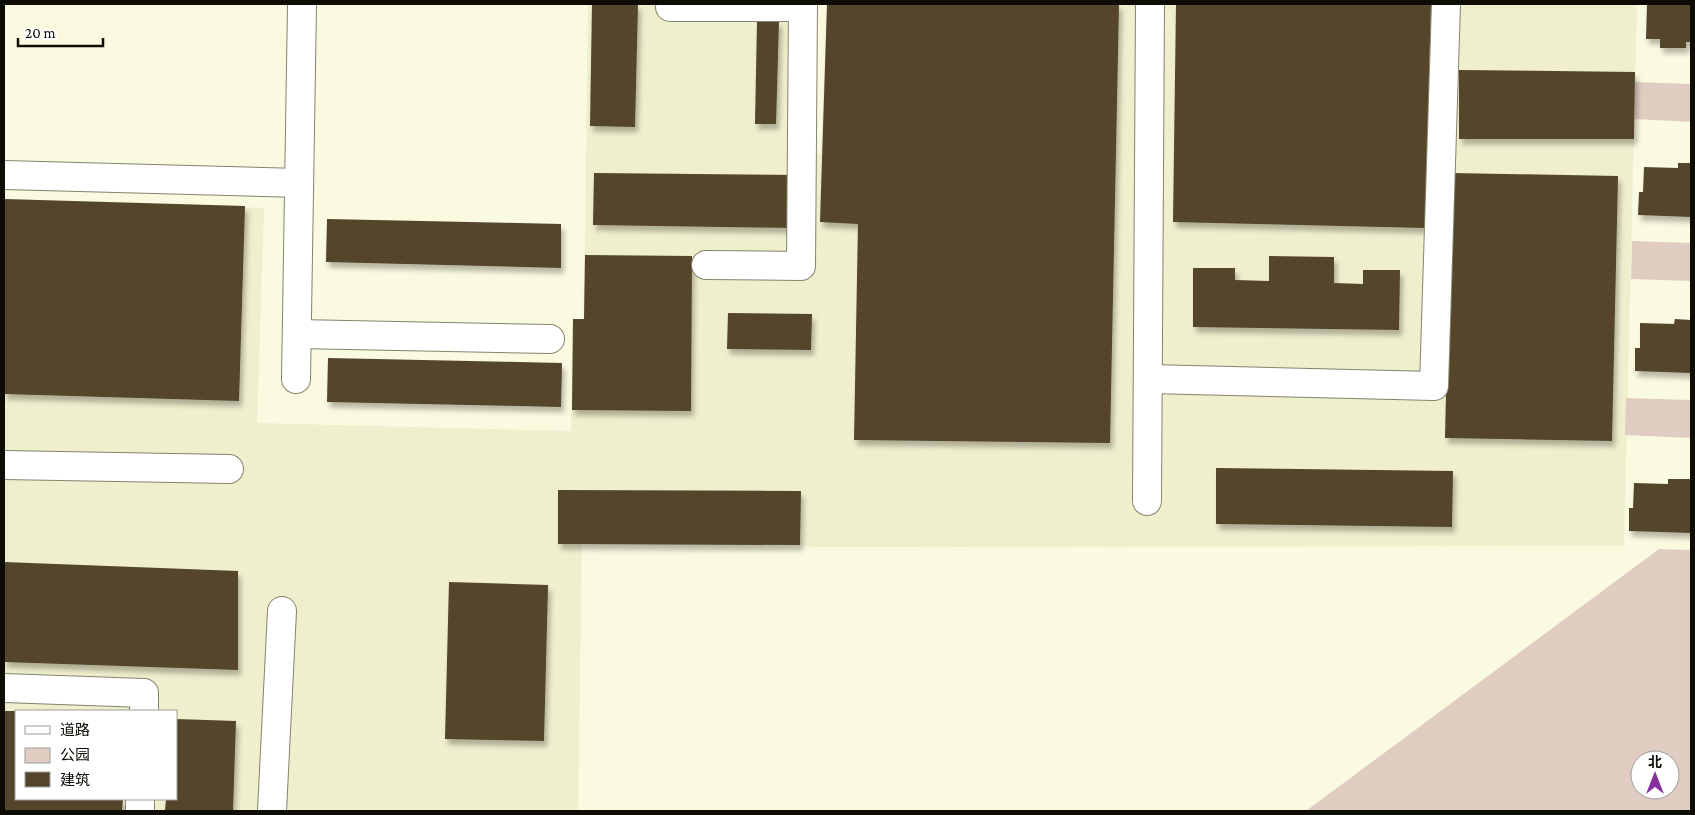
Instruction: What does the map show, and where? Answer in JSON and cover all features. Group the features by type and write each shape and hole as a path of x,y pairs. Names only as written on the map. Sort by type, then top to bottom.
{"lane":[{"path":"296,379 302,4"},
{"path":"1147,502 1150,4"},
{"path":"1149,379 1434,386 1446,4"},
{"path":"670,6 803,5 801,266 706,265"},
{"path":"4,175 299,183"},
{"path":"296,334 550,339"},
{"path":"4,465 229,469"},
{"path":"272,811 282,611"},
{"path":"4,688 144,693 144,710"}],"shaded area":[{"path":"588,4 788,4 787,152 821,154 827,4 1637,4 1624,546 814,547 800,545 582,543 578,811 4,811 4,199 264,208 257,423 571,431 573,319 584,319"}],"green space":[{"path":"1635,82 1691,84 1691,122 1635,119"},
{"path":"1632,241 1691,243 1691,281 1631,279"},
{"path":"1626,398 1691,400 1691,438 1625,435"},
{"path":"1659,549 1691,550 1691,811 1306,811"}],"building":[{"path":"592,4 638,4 635,127 590,126"},
{"path":"827,4 1119,4 1110,443 854,440 858,224 820,222"},
{"path":"1176,4 1431,4 1425,228 1173,222"},
{"path":"1647,4 1691,4 1691,42 1686,42 1686,48 1660,48 1660,39 1646,39"},
{"path":"757,21 779,21 776,124 755,124"},
{"path":"1459,70 1635,72 1634,139 1459,139"},
{"path":"1678,163 1691,163 1691,217 1638,215 1639,192 1643,192 1644,167 1678,168"},
{"path":"594,173 793,175 793,228 593,225"},
{"path":"1451,173 1618,176 1612,441 1445,438"},
{"path":"4,199 245,206 239,401 4,394"},
{"path":"327,219 561,224 561,268 326,262"},
{"path":"585,255 692,256 691,411 572,410 573,319 584,319"},
{"path":"1269,256 1334,257 1334,283 1363,284 1363,270 1400,270 1399,330 1193,327 1193,268 1235,268 1235,280 1269,281"},
{"path":"728,313 812,314 811,350 727,349"},
{"path":"1675,319 1691,320 1691,373 1635,371 1635,348 1640,348 1640,323 1674,324"},
{"path":"328,358 562,363 561,407 327,402"},
{"path":"1216,468 1453,471 1452,527 1216,524"},
{"path":"1668,479 1691,479 1691,533 1629,531 1629,508 1633,508 1634,483 1668,484"},
{"path":"558,490 801,491 800,545 558,544"},
{"path":"4,562 238,571 238,670 4,662"},
{"path":"449,582 548,585 544,741 445,739"},
{"path":"4,711 15,711 15,800 123,800 122,811 4,811"},
{"path":"178,719 236,721 233,811 165,811 166,800 178,800"}]}
